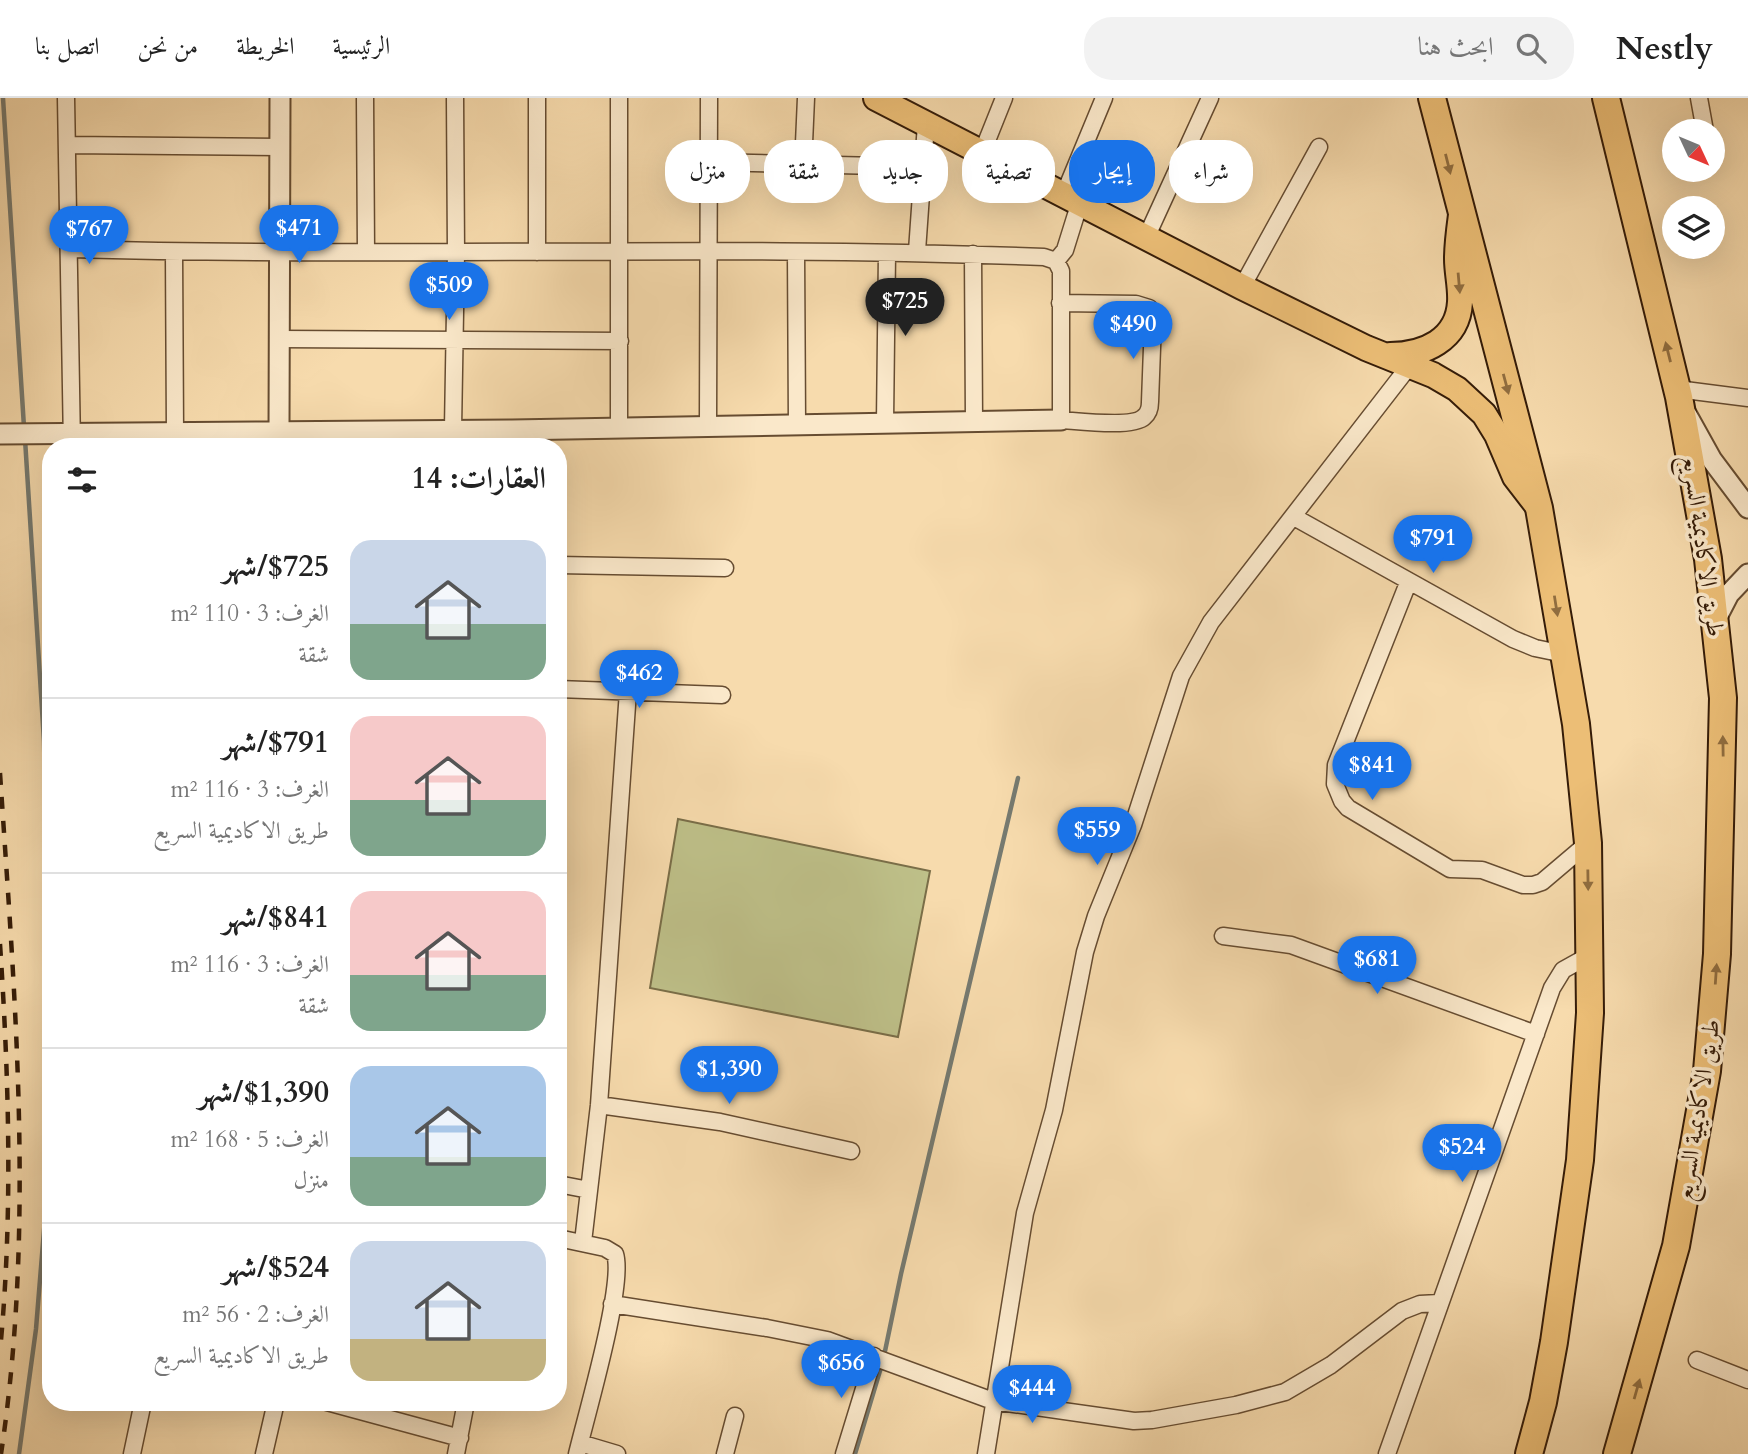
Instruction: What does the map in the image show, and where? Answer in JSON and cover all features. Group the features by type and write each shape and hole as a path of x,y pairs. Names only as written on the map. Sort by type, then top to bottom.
{"highway":[{"path":"1432,98 1539,508 1576,724 1588,843 1590,1013 1580,1160 1573,1223 1543,1402 1529,1454"},
{"name":"طريق الاكاديمية السريع","path":"1606,98 1678,393 1699,502 1723,698 1717,954 1707,1071 1676,1246 1617,1454"}],"main road":[{"path":"876,98 904,105 926,124 962,143"},
{"path":"1075,203 1241,287 1383,356 1410,365 1457,390 1484,414 1497,435 1515,477 1539,508"},
{"path":"1383,356 1407,355 1428,349 1448,334 1454,324 1460,301 1457,257 1461,215"}],"street":[{"path":"66,98 72,438"},
{"path":"270,436 279,339 280,98"},
{"path":"365,98 366,252"},
{"path":"453,429 455,98"},
{"path":"537,98 537,252"},
{"path":"619,98 619,426"},
{"path":"709,98 709,140"},
{"path":"804,140 806,98"},
{"path":"987,140 1004,98"},
{"path":"1091,140 1104,98"},
{"path":"1146,238 1210,98"},
{"path":"1699,98 1703,119"},
{"path":"925,140 926,124"},
{"path":"67,145 280,147"},
{"path":"1241,287 1319,147"},
{"path":"708,425 709,203"},
{"path":"917,251 920,203"},
{"path":"1056,261 1065,250 1071,203"},
{"path":"70,249 456,253 917,251 1044,257 1056,261 1061,271 1061,420"},
{"path":"174,252 175,433"},
{"path":"796,252 797,424"},
{"path":"886,422 887,253"},
{"path":"973,254 974,421"},
{"path":"101,438 175,433 383,438 453,429 512,438 619,426 1061,420 1128,422 1144,418 1150,402 1153,321 1149,308 1143,305 1060,303"},
{"path":"279,339 620,341"},
{"path":"986,1454 1025,1213 1054,1110 1090,934 1130,833 1171,705 1194,648 1211,622 1410,365"},
{"path":"1678,393 1748,397"},
{"path":"1678,393 1713,460 1748,508"},
{"path":"6,434 58,438"},
{"path":"1294,517 1408,583 1524,644 1564,654"},
{"path":"567,565 725,568"},
{"path":"1714,621 1729,594 1748,573"},
{"path":"1408,583 1336,765 1335,784 1342,801 1355,813 1445,867 1488,871 1523,885 1542,881 1588,843"},
{"path":"567,689 722,695"},
{"path":"583,1242 599,1105 628,691"},
{"path":"1223,936 1291,945 1536,1034"},
{"path":"1387,1454 1438,1303 1557,978 1563,970 1590,955"},
{"path":"599,1105 720,1122 851,1151"},
{"path":"567,1186 589,1190"},
{"path":"567,1239 583,1242 615,1254 618,1275 578,1448 617,1454"},
{"path":"612,1304 827,1340 993,1401 1134,1421 1236,1405 1285,1392 1331,1365 1402,1311 1420,1304 1438,1303"},
{"path":"844,1454 874,1356"},
{"path":"1697,1360 1748,1380"},
{"path":"132,1454 141,1411"},
{"path":"264,1454 274,1411"},
{"path":"360,1411 460,1438"},
{"path":"456,1454 464,1411"},
{"path":"724,1454 735,1416"}],"green space":[{"path":"678,819 930,871 898,1037 650,988"}],"waterway":[{"path":"3,98 24,427"},
{"path":"25,439 42,709"},
{"path":"884,1356 1018,778"},
{"path":"19,1454 36,1329 42,1255"},
{"path":"855,1454 882,1364"}],"railway":[{"path":"0,773 16,1028 20,1199 11,1369 1,1454"},
{"path":"0,944 8,1148 7,1250 0,1351"}]}
